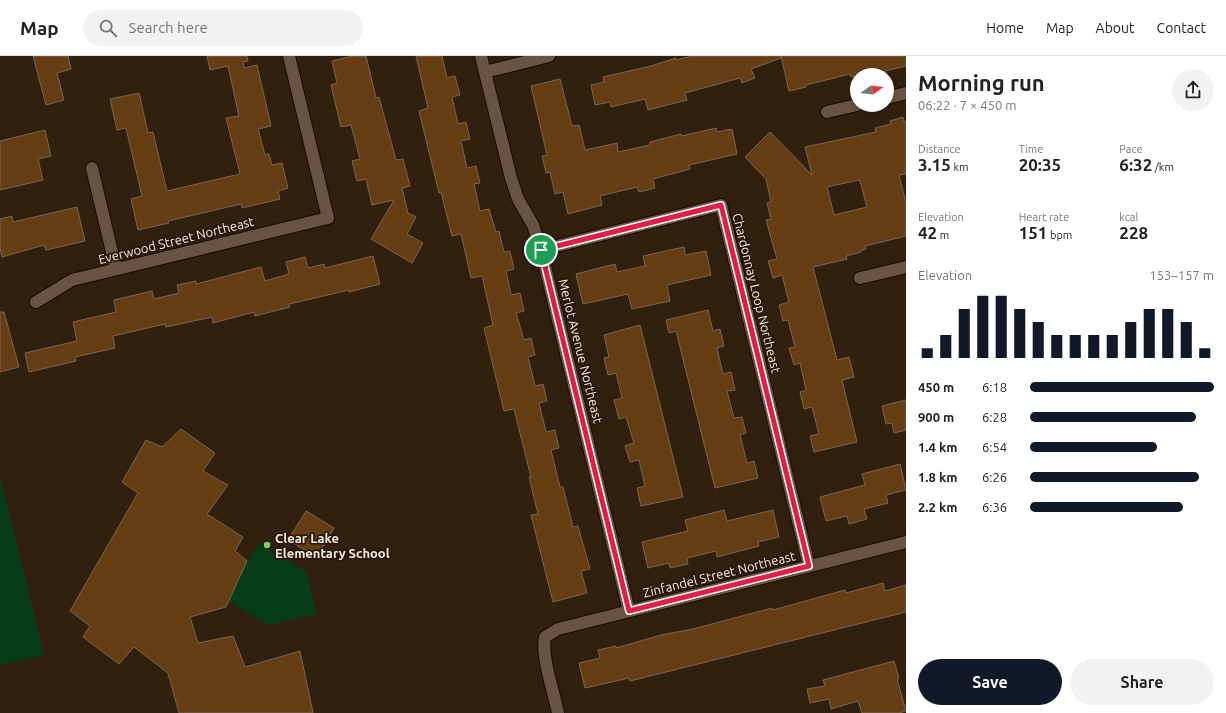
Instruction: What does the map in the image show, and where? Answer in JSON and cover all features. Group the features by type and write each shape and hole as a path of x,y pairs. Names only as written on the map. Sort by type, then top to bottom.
{"street":[{"name":"Everwood Street Northeast","path":"36,302 72,280 328,218 289,56"},
{"name":"Merlot Avenue Northeast","path":"482,56 510,178 518,199 533,225 541,250 629,611"},
{"path":"485,72 550,56"},
{"path":"894,96 906,93"},
{"path":"827,112 850,107"},
{"path":"92,168 116,269"},
{"name":"Chardonnay Loop Northeast","path":"541,250 721,205 809,566"},
{"path":"860,278 906,267"},
{"name":"Zinfandel Street Northeast","path":"558,713 544,644 545,637 558,628 906,542"}],"green space":[{"path":"0,476 44,655 0,665"},
{"path":"259,543 307,572 317,614 269,625 225,599"}],"building":[{"path":"33,56 68,56 71,69 57,73 64,100 46,105"},
{"path":"207,56 247,56 248,61 243,62 244,68 257,65 271,126 258,129 265,155 269,154 272,165 282,163 288,188 278,191 280,199 242,208 241,204 168,221 169,223 138,230 131,199 142,196 126,128 117,130 110,99 139,93 148,133 153,132 167,191 240,174 226,118 239,116 228,66 210,70"},
{"path":"352,56 366,56 376,98 379,97 396,160 403,159 410,186 402,188 408,213 416,217 407,234 423,243 412,263 371,239 394,200 372,205 366,179 357,181 352,161 360,159 351,125 341,127 331,85 337,83 332,61"},
{"path":"416,56 442,56 447,78 455,76 460,95 452,97 458,124 466,122 470,139 461,141 467,168 476,166 480,183 474,184 480,211 489,209 496,232 499,231 504,252 510,251 514,269 506,271 511,295 520,293 524,311 516,313 524,340 531,338 535,355 528,357 535,386 543,384 547,401 539,403 546,432 555,430 559,448 551,450 560,487 563,487 573,527 578,526 590,569 581,571 587,593 553,602 531,515 538,514 529,477 531,477 514,409 504,411 484,328 493,325 482,276 471,278 461,234 452,236 441,192 439,193 419,111 428,108"},
{"path":"692,56 781,56 781,58 751,69 755,78 742,83 740,78 685,93 687,100 648,110 645,99 611,107 610,102 595,105 591,85 604,82 603,77 651,66 676,58 676,60"},
{"path":"781,56 906,56 906,66 894,69 850,68 850,74 806,85 806,87 789,91"},
{"path":"560,79 572,126 579,125 585,150 617,143 618,152 650,145 650,142 681,134 681,136 716,128 717,132 732,129 737,154 689,165 690,169 653,179 655,188 639,192 637,187 600,196 602,205 568,214 563,192 555,194 550,172 546,173 542,156 547,155 531,86"},
{"path":"903,117 904,122 906,121 906,174 899,175 906,203 906,236 865,246 866,249 860,251 861,252 846,256 847,259 813,267 837,360 849,357 854,377 842,380 857,442 814,452 810,436 819,434 812,407 804,409 800,392 806,390 800,363 794,365 789,348 795,347 788,320 783,321 779,305 789,302 782,275 773,278 768,261 777,259 766,220 771,219 767,203 771,202 766,179 745,157 770,132 812,175 805,147 876,132 875,128 891,124 890,121","holes":["860,181 867,207 834,215 827,187"]},
{"path":"45,130 51,156 38,159 43,180 0,190 0,141"},
{"path":"77,207 85,241 46,250 44,245 2,257 0,248 0,219 12,216 13,222"},
{"path":"684,247 685,255 706,251 711,275 667,285 670,301 632,309 628,294 583,304 576,274 615,264 617,272 645,266 643,256"},
{"path":"373,256 380,284 289,304 290,307 255,316 254,312 213,323 212,317 166,327 165,324 113,336 115,348 75,357 76,361 29,372 25,353 77,341 73,322 116,312 114,300 152,291 154,299 179,293 177,285 196,281 196,284 261,267 265,281 289,274 286,262 305,257 308,268 324,264 325,268"},
{"path":"708,310 713,331 720,329 724,346 717,348 723,374 731,372 735,390 727,391 734,418 742,417 746,433 740,435 747,463 754,461 758,478 715,488 676,331 669,333 666,320"},
{"path":"0,312 4,312 19,367 0,372"},
{"path":"640,325 683,497 641,506 637,488 645,486 639,460 630,462 625,446 634,443 626,417 619,419 614,400 622,398 616,373 608,375 604,358 609,357 604,335"},
{"path":"906,400 906,430 894,433 892,423 886,424 882,406"},
{"path":"181,429 215,453 203,471 228,485 207,514 243,537 235,551 247,561 226,607 190,617 198,643 233,636 245,667 300,651 313,713 179,713 168,673 134,647 119,664 83,637 90,626 70,611 138,493 122,482 146,440 162,447"},
{"path":"900,464 906,490 886,495 888,503 864,509 867,519 849,524 847,516 826,521 820,497 865,485 862,474"},
{"path":"724,510 727,521 773,510 779,537 758,542 759,546 717,557 716,551 687,558 688,564 670,568 669,563 648,568 642,542 688,531 685,520"},
{"path":"306,511 334,528 317,557 288,540"},
{"path":"883,583 885,591 906,585 906,612 630,681 629,678 585,688 579,663 600,658 598,650 616,646 616,648 661,635 693,629 772,608 773,610 845,590 846,593"},
{"path":"894,661 899,678 897,679 906,711 899,713 862,713 858,701 831,709 829,699 810,703 807,689 825,686 823,680"}],"place":[{"name":"Clear Lake Elementary School","path":"267,545"}],"route":[{"path":"721,205 809,566 629,611 541,250 721,205"}]}
